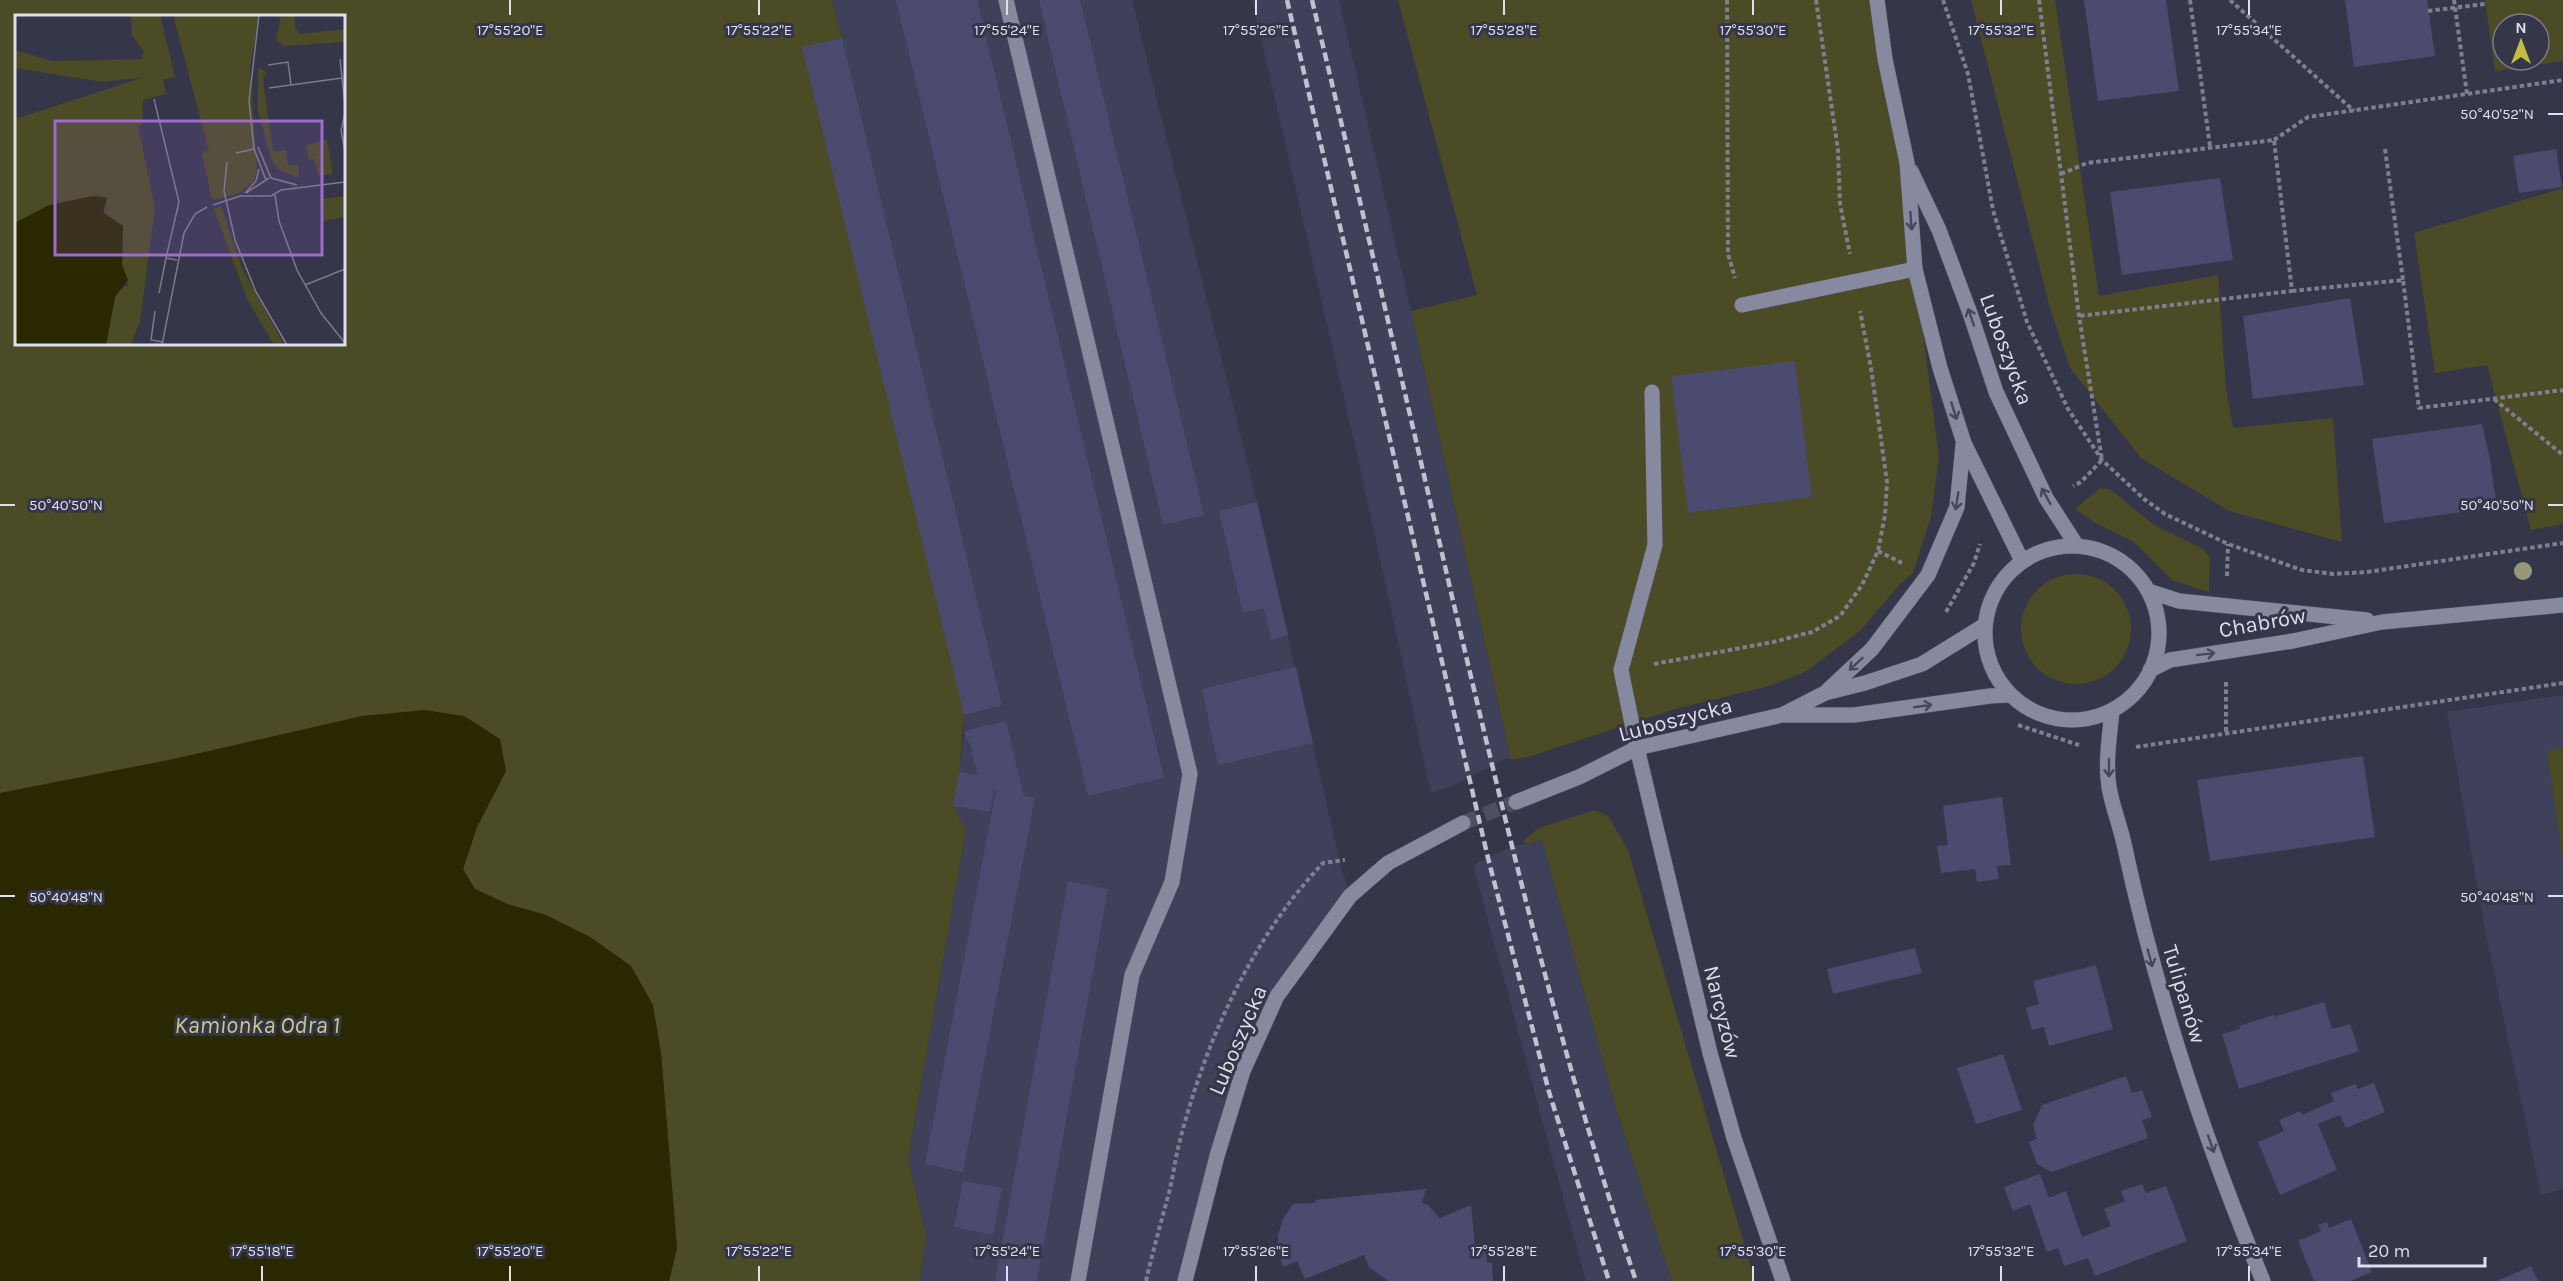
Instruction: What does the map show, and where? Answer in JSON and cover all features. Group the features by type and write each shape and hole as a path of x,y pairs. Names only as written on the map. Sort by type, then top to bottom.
{"street":[{"path":"1006,0 1190,774 1172,882 1132,975 1078,1281"},
{"name":"Luboszycka","path":"1877,0 1885,59 1907,163 1915,269 1940,368 1964,443 2022,561"},
{"name":"Luboszycka","path":"1907,163 1939,230 1996,392 2046,498 2077,546"},
{"path":"1742,305 1915,269"},
{"path":"1621,670 1655,545 1652,392"},
{"path":"1825,693 1872,649 1928,575 1957,507 1964,443"},
{"path":"2077,546 2098,550 2118,559 2135,573 2148,591 2156,610 2159,632 2157,649 2150,670 2140,686 2112,710 2077,720 2059,719 2025,706 2011,695 1999,681 1987,654 1985,625 1990,601 2003,578 2022,561 2048,549 2077,546"},
{"name":"Chabrów","path":"2148,591 2179,601 2382,622"},
{"name":"Chabrów","path":"2150,670 2170,660 2293,641 2382,622 2563,605"},
{"name":"Luboszycka","path":"1782,715 1825,693 1865,683 1922,664 1985,625"},
{"name":"Narcyzów","path":"1621,670 1637,748 1710,1053 1734,1138 1783,1281"},
{"name":"Luboszycka","path":"1516,802 1579,777 1637,748 1782,715 1854,715 2011,695"},
{"name":"Tulipanów","path":"2112,710 2109,786 2150,958 2175,1041 2224,1182 2263,1281"},
{"name":"Luboszycka","path":"1185,1281 1217,1156 1243,1071 1277,996 1350,896 1388,862 1463,823"}],"path":[{"path":"1727,0 1728,254 1742,305"},
{"path":"1621,670 1773,642 1812,632 1840,616 1862,585 1878,551 1885,516 1887,482 1871,368 1840,204 1838,150 1816,0"},
{"path":"1944,0 1968,74 1993,210 2027,322 2068,409 2102,460 2144,499 2165,514 2228,544 2302,570 2333,574 2367,572 2563,543"},
{"path":"2039,0 2079,316 2102,460"},
{"path":"2190,0 2211,146"},
{"path":"2230,0 2354,111"},
{"path":"2454,0 2467,94"},
{"path":"2428,11 2485,4"},
{"path":"2061,174 2088,163 2274,140 2308,117 2563,80"},
{"path":"2274,140 2292,291"},
{"path":"2385,149 2419,408 2563,390"},
{"path":"2079,316 2403,280"},
{"path":"2494,399 2563,455"},
{"path":"2065,489 2081,482 2102,460"},
{"path":"2009,724 2060,737 2094,750 2109,749 2563,683"},
{"path":"1146,1281 1179,1144 1198,1082 1237,987 1278,917 1323,862"}],"shaded area":[{"path":"0,0 832,0 842,38 964,715 959,772 953,805 966,830 908,1158 926,1236 920,1281 669,1281 677,1248 661,1053 631,966 590,937 546,915 507,904 475,889 463,870 477,827 506,771 261,739 174,759 0,793"},
{"path":"832,0 1132,0 1257,502 1341,867 1350,896 1277,996 1243,1071 1185,1281 920,1281 926,1236 908,1158 966,830 953,806 964,733 964,715 842,38"},
{"path":"1252,0 1339,0 1411,311 1511,760 1506,758 1454,785 1431,793 1357,454"},
{"path":"1398,0 1877,0 1939,458 1931,516 1913,573 1899,585 1861,630 1807,671 1769,686 1675,709 1531,756 1511,760 1411,311 1477,295"},
{"path":"1971,0 2055,0 2099,296 2218,275 2226,388 2233,428 2333,418 2342,542 2229,511 2141,458 2070,368 2049,304"},
{"path":"2485,0 2563,0 2563,61 2551,63 2551,12 2491,12 2491,43"},
{"path":"2563,188 2563,524 2531,530 2487,365 2435,373 2414,233"},
{"path":"2100,488 2110,489 2154,525 2203,549 2210,558 2209,592 2172,580 2134,542 2094,522 2075,509"},
{"path":"2076,574 2097,578 2115,590 2127,608 2131,629 2127,650 2115,668 2097,680 2076,684 2055,680 2037,668 2025,650 2021,629 2025,608 2037,590 2055,578"},
{"path":"2563,695 2563,1189 2541,1195 2484,925 2447,712"},
{"path":"2563,748 2563,861 2547,751"},
{"path":"1594,810 1608,816 1628,850 1755,1281 1672,1281 1618,1115 1542,840 1525,844 1524,840 1539,828"},
{"path":"1542,840 1618,1115 1672,1281 1586,1281 1473,865 1511,847"}],"water":[{"name":"Kamionka Odra 1","path":"424,710 464,716 500,739 506,771 477,827 463,869 475,889 507,904 546,915 590,937 631,966 653,1005 661,1053 677,1248 669,1281 0,1281 0,793 174,759 362,716"}],"building":[{"path":"896,0 977,0 1164,778 1088,796"},
{"path":"1039,0 1080,0 1204,515 1163,525"},
{"path":"2084,0 2166,0 2179,91 2098,101"},
{"path":"2345,0 2427,0 2435,56 2354,67"},
{"path":"842,38 1002,705 964,715 802,47"},
{"path":"2556,149 2562,187 2519,193 2513,156"},
{"path":"2220,178 2233,260 2122,275 2110,192"},
{"path":"2350,298 2364,385 2253,399 2243,316"},
{"path":"1795,361 1812,497 1688,513 1671,376"},
{"path":"2482,424 2497,507 2384,523 2372,439"},
{"path":"1257,502 1288,635 1271,640 1264,608 1243,613 1219,511"},
{"path":"1296,667 1313,743 1218,765 1202,689"},
{"path":"1006,721 1024,796 1035,798 963,1172 925,1164 996,790 994,789 990,812 953,806 959,772 978,775 971,751 973,751 964,733"},
{"path":"2363,756 2375,837 2210,861 2197,780"},
{"path":"2002,797 2011,865 1997,866 1999,879 1977,882 1975,869 1941,873 1937,846 1948,845 1943,806"},
{"path":"1068,881 1108,889 1037,1281 995,1281"},
{"path":"1915,948 1922,973 1833,994 1827,969"},
{"path":"2096,965 2113,1029 2049,1046 2044,1027 2032,1030 2026,1008 2039,1004 2033,981"},
{"path":"2324,1002 2332,1029 2350,1024 2359,1051 2239,1089 2222,1034 2273,1015 2274,1017"},
{"path":"2003,1054 2022,1110 1976,1124 1957,1068"},
{"path":"2126,1076 2132,1093 2142,1090 2152,1117 2142,1120 2148,1138 2052,1172 2037,1164 2029,1142 2037,1139 2033,1125 2042,1105"},
{"path":"2374,1083 2385,1112 2346,1128 2340,1115 2318,1124 2337,1170 2280,1195 2258,1142 2284,1131 2279,1120 2300,1111 2302,1115 2334,1101 2331,1093 2355,1084 2358,1089"},
{"path":"2040,1174 2049,1198 2066,1191 2082,1237 2111,1226 2104,1209 2125,1201 2121,1191 2142,1184 2146,1193 2166,1186 2187,1241 2095,1276 2088,1258 2064,1266 2058,1248 2047,1252 2030,1204 2013,1211 2004,1187"},
{"path":"963,1181 1002,1188 993,1235 954,1227"},
{"path":"1426,1189 1422,1203 1428,1205 1440,1218 1471,1205 1475,1244 1485,1243 1487,1262 1492,1263 1493,1281 1388,1281 1369,1267 1364,1255 1305,1279 1297,1261 1283,1267 1278,1251 1278,1235 1283,1219 1293,1204"},
{"path":"2351,1219 2372,1272 2350,1281 2314,1281 2298,1241 2321,1231 2318,1225 2327,1222 2329,1228"},
{"path":"2531,1266 2538,1281 2497,1281"}],"tunnel":[{"path":"1463,823 1516,802"}],"railway":[{"path":"1287,0 1488,858 1549,1092 1609,1281"},
{"path":"1312,0 1450,588 1535,937 1608,1196 1636,1281"}]}
